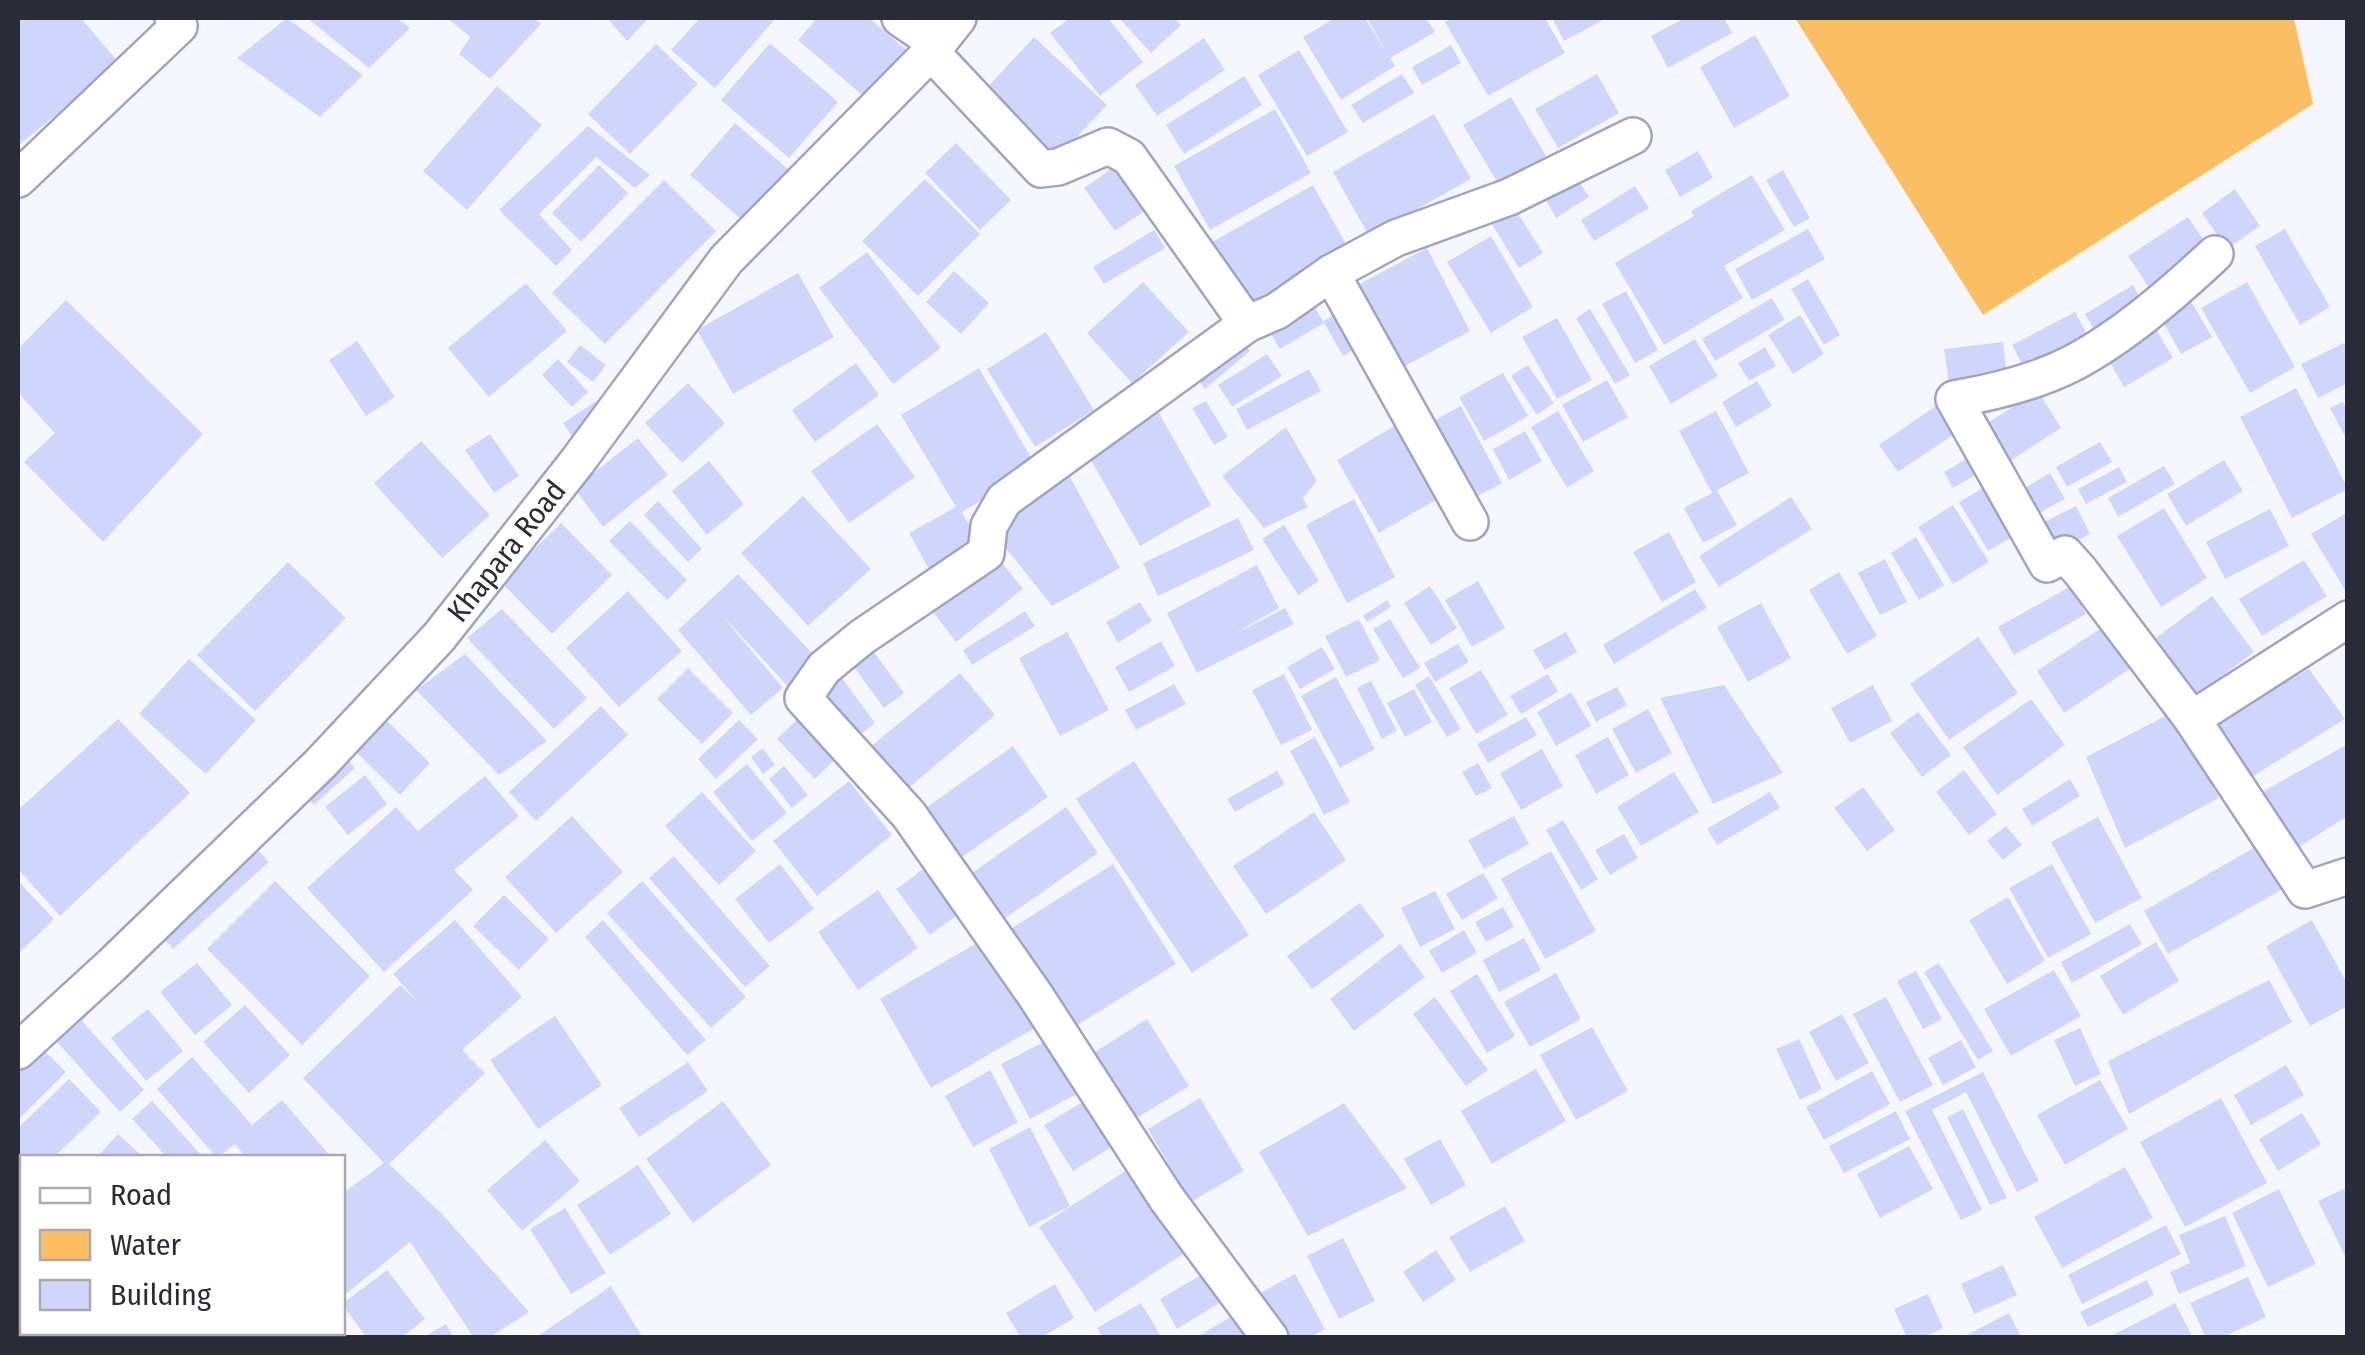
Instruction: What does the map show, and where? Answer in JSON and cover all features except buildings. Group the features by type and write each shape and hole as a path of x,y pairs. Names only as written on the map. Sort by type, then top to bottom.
{"street":[{"path":"18,179 179,26 172,18"},
{"path":"900,18 942,38 1041,168 1071,162 1108,146 1130,157 1247,324"},
{"name":"Khapara Road","path":"18,1051 320,764 439,638 726,260 942,38"},
{"path":"1270,1338 1167,1199 910,815 803,698 824,668 862,637 986,553 989,526 1004,500 1247,324 1277,310 1330,272 1396,238 1509,197 1633,136"},
{"path":"2216,254 2162,302 2074,363 2000,391 1954,399 2047,564 2065,554 2192,718 2305,890 2348,876"},
{"path":"1330,272 1470,522"},
{"path":"2192,718 2348,620"}],"water":[{"path":"1795,18 2294,18 2313,104 1983,315"}]}
